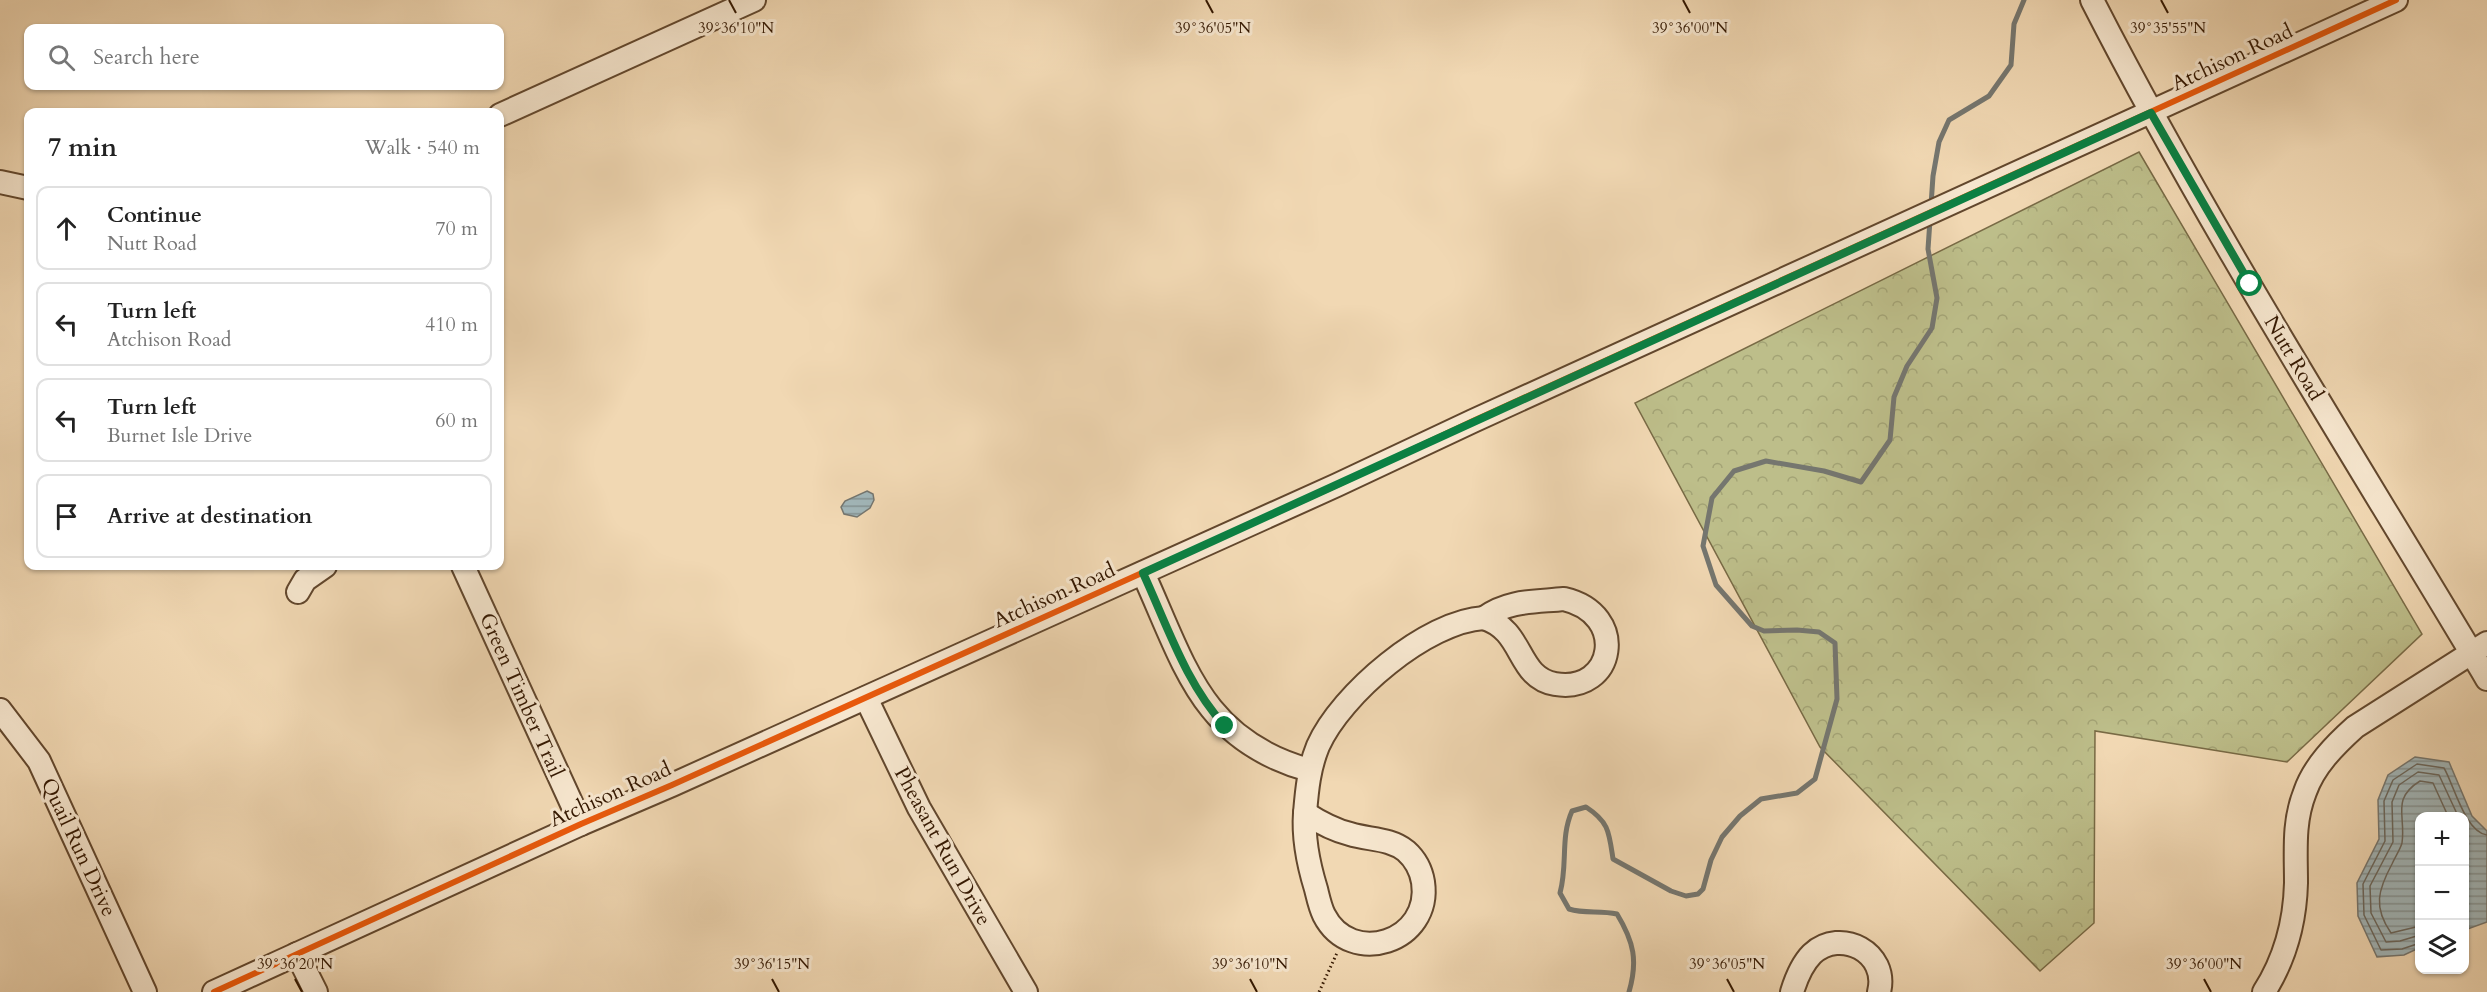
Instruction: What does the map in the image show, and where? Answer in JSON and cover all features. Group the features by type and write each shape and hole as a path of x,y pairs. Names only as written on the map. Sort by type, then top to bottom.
{"street":[{"path":"504,113 754,0"},
{"name":"Nutt Road","path":"2092,0 2209,217 2479,648 2487,679"},
{"name":"Atchison Road","path":"214,992 581,824 1143,573 2396,0"},
{"path":"0,182 24,187"},
{"path":"298,592 305,580 319,570"},
{"name":"Green Timber Trail","path":"466,570 581,824"},
{"path":"1143,573 1193,682 1210,710 1245,742 1275,759 1309,770"},
{"path":"1305,813 1327,827 1395,844 1417,864 1424,892 1422,908 1414,923 1404,933 1392,940 1377,944 1358,943 1335,930 1324,915 1310,869 1303,834 1309,770 1320,743 1344,708 1372,678 1404,650 1437,631 1470,618 1484,618 1496,622 1514,641 1526,666 1545,681 1557,685 1575,683 1590,677 1599,670 1605,660 1608,649 1607,637 1599,620 1592,611 1576,602 1564,599 1508,604 1484,618"},
{"path":"2264,992 2282,958 2289,934 2294,909 2295,843 2298,815 2305,791 2314,772 2338,742 2355,727 2479,648"},
{"name":"Pheasant Run Drive","path":"866,698 919,808 1026,992"},
{"name":"Quail Run Drive","path":"0,710 39,761 145,992"},
{"path":"1792,992 1805,962 1813,953 1829,944 1840,942 1860,948 1876,962 1880,972 1880,992"},
{"path":"297,954 316,992"}],"path":[{"path":"1319,992 1345,937"}],"green space":[{"path":"2139,152 2422,634 2287,762 2095,731 2094,923 2040,971 1820,747 1635,403"}],"water":[{"path":"867,491 873,494 874,500 870,508 857,517 844,514 841,507 845,501"},
{"path":"2415,757 2449,762 2472,816 2487,831 2487,922 2469,929 2469,812 2415,812 2415,950 2404,955 2377,957 2358,916 2357,883 2379,839 2378,800 2388,775"}],"waterway":[{"path":"1931,205 1939,142 1949,120 1989,96 2011,65 2014,24 2024,0"},
{"path":"1629,992 1632,981 1633,952 1617,914 1569,909 1560,893 1568,821 1572,811 1586,807 1594,812 1607,828 1613,859 1671,891 1686,896 1698,894 1703,889 1711,860 1722,837 1740,816 1761,799 1797,793 1815,779 1837,699 1835,643 1819,632 1764,631 1752,626 1716,585 1703,546 1712,498 1734,471 1766,461 1824,471 1861,482 1890,440 1894,397 1907,366 1932,328 1937,298 1928,249 1930,220"}],"cycle path":[{"path":"214,992 581,824 1337,485 2396,0"}],"route":[{"path":"1225,726 1210,710 1193,682 1143,573 2151,113 2209,217 2250,284"}]}
